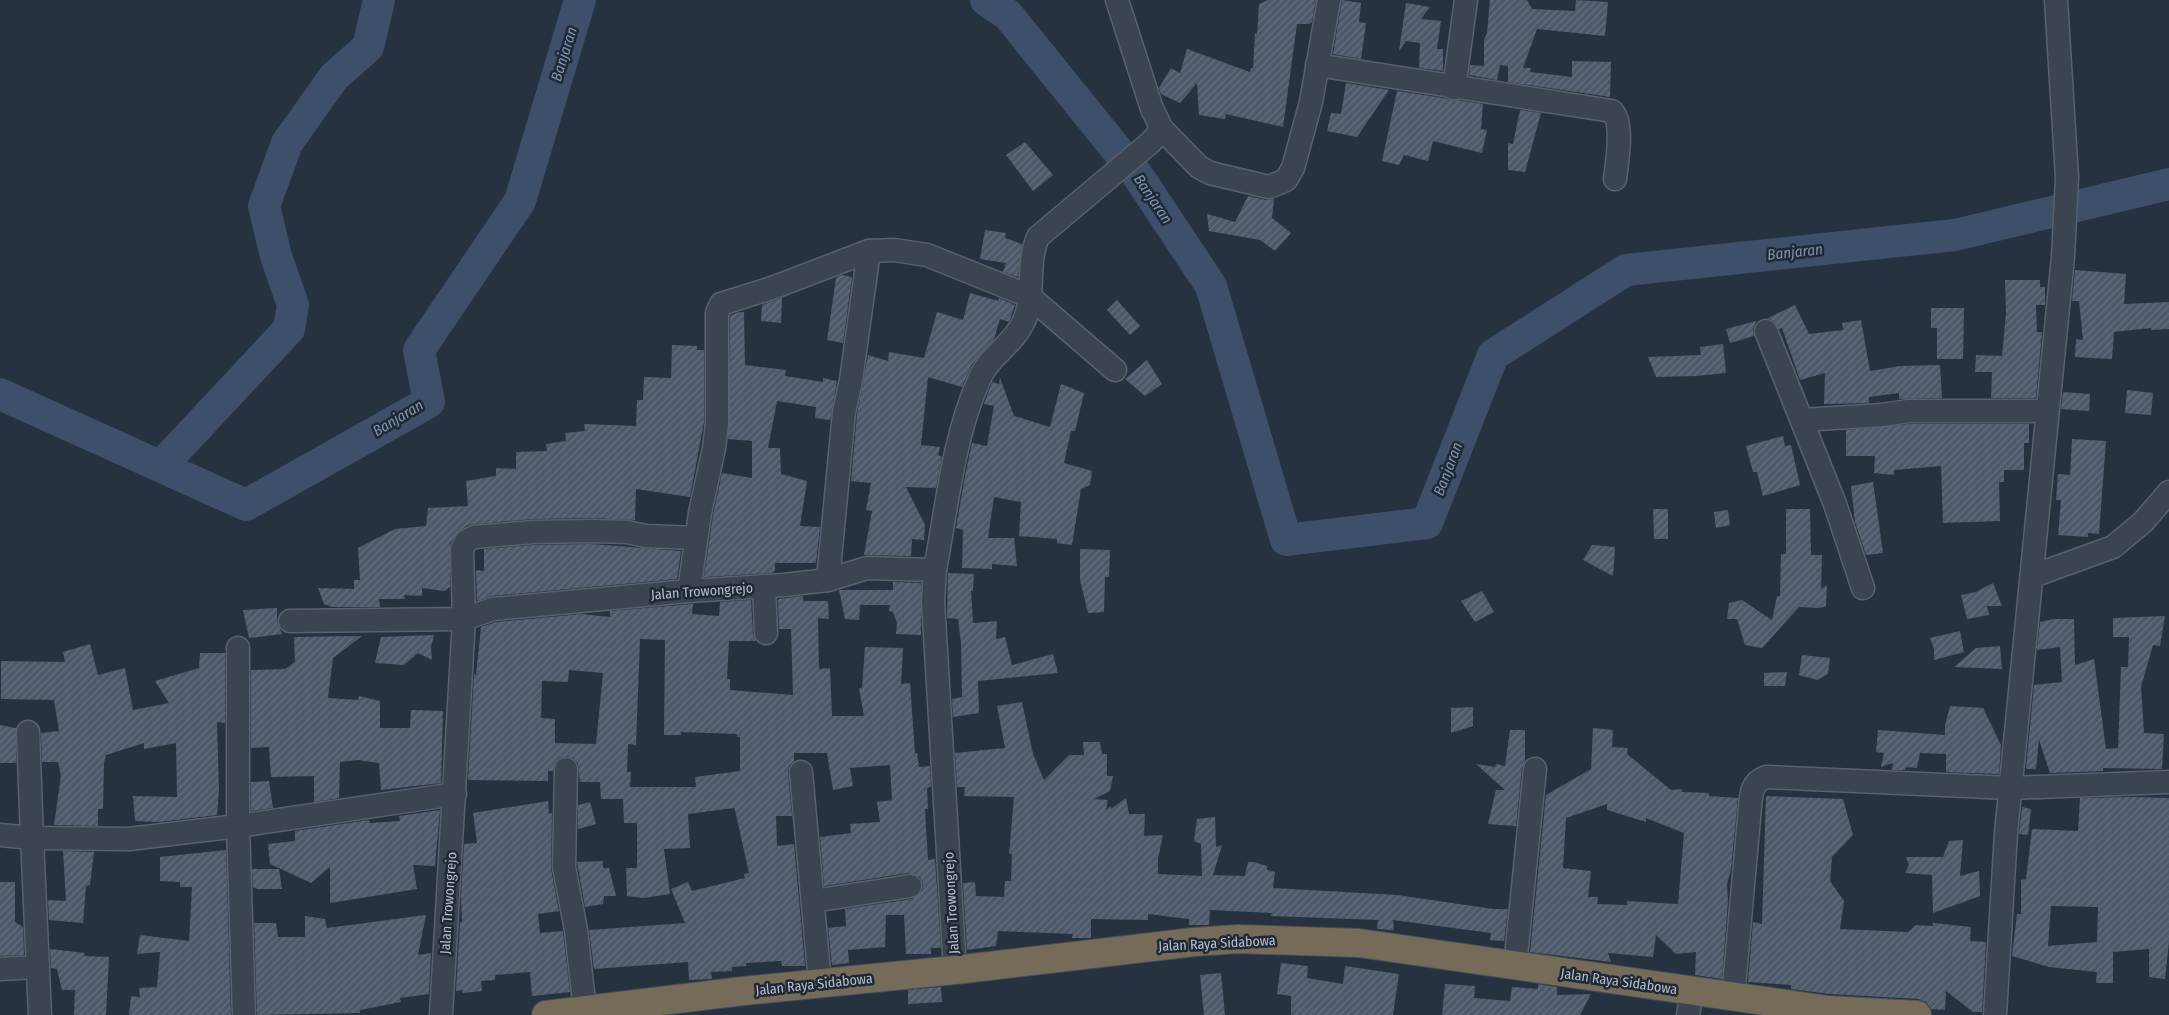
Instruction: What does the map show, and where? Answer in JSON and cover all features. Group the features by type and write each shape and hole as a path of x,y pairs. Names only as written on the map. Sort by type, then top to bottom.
{"highway":[{"name":"Jalan Raya Sidabowa","path":"546,1015 820,983 955,970 1194,942 1238,939 1359,943 1515,966 1690,1003 1733,998 1836,1011 1917,1015"}],"street":[{"path":"1117,0 1152,109 1157,136 1210,174 1262,187 1277,185 1286,180 1293,168 1311,102 1329,0"},
{"path":"1454,88 1466,0"},
{"path":"1995,1015 2010,788 2033,576 2046,410 2063,257 2067,177 2056,0"},
{"path":"1317,65 1612,112 1617,118 1619,130 1615,179"},
{"path":"935,570 957,452 979,379 1023,324 1029,296 1030,260 1038,237 1157,136"},
{"path":"689,591 716,423 718,308 721,304 772,288 869,251 894,250 927,255 1029,296 1115,370"},
{"path":"828,580 843,418 852,380 869,251"},
{"path":"1766,330 1834,504 1863,588"},
{"path":"1802,420 1875,416 1909,411 2046,410"},
{"path":"2033,576 2113,547 2143,522 2169,492"},
{"path":"290,621 464,620 461,554 466,541 474,537 533,532 591,531 696,538"},
{"name":"Jalan Trowongrejo","path":"441,1015 464,620 493,609 828,580 867,568 935,570 933,601 955,970"},
{"path":"764,586 766,634"},
{"path":"238,648 238,826 244,1015"},
{"path":"28,732 40,1015"},
{"path":"566,769 564,867 576,930 585,1011"},
{"path":"1515,966 1535,769"},
{"path":"801,772 820,983"},
{"path":"1733,998 1750,807 1752,793 1757,780 1766,777 2010,788 2169,782"},
{"path":"0,835 32,838 114,840 238,826 455,794"},
{"path":"813,901 910,886"},
{"path":"0,969 38,967"}],"building":[{"path":"1268,0 1316,0 1312,22 1309,24 1297,24 1283,127 1226,114 1225,119 1199,115 1197,83 1180,103 1161,94 1159,88 1171,68 1180,73 1187,49 1250,72 1251,68 1253,68 1259,4"},
{"path":"1342,0 1361,3 1359,22 1366,23 1361,59 1333,54"},
{"path":"1490,0 1527,0 1532,9 1575,11 1576,0 1608,2 1605,36 1537,29 1523,68 1531,68 1530,72 1572,77 1572,61 1611,62 1610,97 1508,82 1508,66 1500,65 1497,80 1469,75 1470,65 1484,66 1484,40 1487,33"},
{"path":"1406,3 1430,7 1421,19 1441,21 1437,49 1443,49 1443,71 1419,68 1420,43 1406,41 1399,51"},
{"path":"1346,83 1389,90 1357,137 1327,131 1331,113 1341,114"},
{"path":"1397,91 1483,104 1481,129 1487,130 1482,153 1433,141 1428,161 1404,155 1399,165 1382,161"},
{"path":"1520,110 1541,113 1525,172 1508,170 1508,143 1513,144"},
{"path":"1025,142 1053,175 1033,191 1006,155"},
{"path":"1248,196 1266,200 1274,199 1272,218 1291,233 1275,251 1260,240 1209,231 1207,214 1235,222"},
{"path":"985,230 1006,233 1005,238 1022,244 1018,277 1003,272 1006,263 980,259"},
{"path":"2075,270 2126,274 2124,304 2169,302 2169,329 2151,330 2151,328 2114,332 2112,359 2075,357 2076,339 2083,340 2079,301 2072,301"},
{"path":"842,275 852,277 843,343 827,340 836,278"},
{"path":"2005,280 2040,280 2040,287 2045,287 2045,305 2036,305 2037,332 2042,332 2036,398 1991,398 1992,372 1975,372 1976,355 2002,356 2006,314"},
{"path":"970,293 998,301 999,298 1015,305 1009,322 1000,319 994,339 972,364 962,387 928,377 921,445 940,447 938,455 942,457 936,488 906,487 925,525 924,540 912,539 911,556 864,555 872,511 866,510 871,483 851,481 857,414 868,355 888,361 889,352 924,358 937,312 963,320"},
{"path":"782,298 781,323 761,321 762,305"},
{"path":"1117,300 1140,326 1130,335 1107,310"},
{"path":"1795,305 1809,334 1843,330 1842,323 1861,320 1870,371 1900,366 1940,365 1942,398 1899,399 1899,393 1869,397 1869,403 1824,404 1825,373 1800,380 1782,328 1779,329 1774,321 1768,318"},
{"path":"1931,308 1964,308 1963,359 1937,359 1937,328 1931,328"},
{"path":"744,312 745,365 786,370 785,376 823,382 823,378 837,381 830,420 815,418 816,407 777,401 768,448 780,448 781,474 807,481 800,526 820,527 816,563 775,563 775,571 771,573 704,577 713,515 722,473 752,478 752,441 728,439 730,316"},
{"path":"1756,321 1753,330 1754,336 1730,343 1726,329"},
{"path":"1723,344 1726,373 1656,377 1648,357 1701,355 1700,347"},
{"path":"672,345 697,346 697,350 704,350 704,422 690,497 636,489 635,520 591,518 533,519 468,525 460,530 450,543 450,587 444,591 422,588 422,596 404,595 405,599 379,599 380,607 332,607 324,604 318,588 354,589 354,580 360,580 358,548 395,529 426,526 428,508 468,506 466,481 496,476 496,468 516,469 516,452 547,451 546,444 566,441 565,433 585,431 584,424 636,426 637,400 643,400 644,377 671,378"},
{"path":"1147,360 1162,384 1145,396 1125,379"},
{"path":"1000,378 1014,416 1050,427 1061,384 1084,393 1075,431 1071,431 1064,463 1092,471 1090,485 1081,489 1072,545 1057,543 1057,539 1019,536 1021,502 994,497 988,538 1014,538 1017,566 992,564 992,569 962,568 963,530 956,528 965,476 972,443 987,446 994,406 984,404 992,382 999,384"},
{"path":"2127,390 2153,393 2151,415 2125,413"},
{"path":"2063,392 2090,394 2089,411 2061,409"},
{"path":"1910,424 2029,424 2029,443 2024,443 2024,470 2004,470 2004,482 1999,482 2000,521 1943,523 1941,466 1894,470 1894,475 1874,473 1875,456 1846,456 1846,430"},
{"path":"1783,436 1785,446 1791,445 1800,485 1763,496 1757,472 1753,472 1746,446"},
{"path":"2072,439 2106,441 2099,534 2088,533 2088,537 2058,535 2061,500 2056,500 2058,474 2070,475"},
{"path":"1873,482 1883,553 1866,555 1855,522 1851,486"},
{"path":"1653,509 1668,509 1668,539 1654,539"},
{"path":"1786,509 1810,509 1811,555 1822,555 1821,589 1827,585 1826,606 1820,608 1799,607 1762,648 1745,645 1737,619 1727,619 1729,603 1742,600 1772,620 1777,596 1780,596 1781,554 1786,554"},
{"path":"1728,510 1730,525 1716,528 1714,512"},
{"path":"591,544 681,551 677,579 492,596 477,601 476,570 484,571 484,549 534,545"},
{"path":"1592,545 1615,547 1613,576 1583,560"},
{"path":"1080,549 1110,550 1109,577 1105,577 1104,612 1088,613 1080,580"},
{"path":"948,573 974,574 973,591 971,591 973,623 997,621 996,639 1005,637 1012,665 1053,654 1058,673 978,681 979,713 953,717 952,699 962,697 961,643 958,619 947,618"},
{"path":"893,582 921,583 921,635 896,634 897,623 893,612 889,611 890,605 860,605 859,620 845,619 839,590 893,590"},
{"path":"1993,583 2002,606 1987,606 1989,615 1967,619 1961,595 1976,592"},
{"path":"1482,591 1494,612 1475,622 1461,601"},
{"path":"803,596 803,601 828,601 829,619 818,618 819,669 830,668 832,716 864,716 859,688 862,688 865,647 903,648 901,684 910,683 915,753 917,753 919,767 930,766 931,786 927,789 928,809 925,809 928,860 935,859 941,948 931,948 931,954 906,954 904,915 886,915 885,947 848,950 849,963 832,965 828,928 846,926 845,909 912,899 922,891 923,884 920,877 908,873 824,886 820,837 851,833 850,824 880,822 877,802 892,800 890,765 850,768 853,786 833,790 827,753 794,753 794,761 789,766 788,773 792,816 776,816 777,846 794,844 805,966 782,966 781,961 746,963 746,966 732,967 732,971 711,972 712,979 689,980 688,962 594,969 589,930 685,923 671,889 688,882 692,891 745,878 744,874 749,873 735,810 734,808 688,814 690,848 664,849 670,894 644,898 627,896 626,868 637,868 637,823 624,823 623,799 601,799 600,782 580,782 578,763 573,758 567,756 559,758 555,763 553,771 548,771 548,781 468,780 474,674 476,675 481,627 496,622 582,614 610,617 610,611 693,604 692,614 719,616 720,602 751,600 753,634 756,641 729,641 727,679 730,679 730,690 793,695 791,629 779,629 778,599","holes":["640,639 665,640 664,735 681,735 681,732 737,734 737,737 740,737 740,771 695,777 696,787 630,787 631,772 627,772 628,744 636,745","569,670 603,673 596,744 555,743 555,719 541,718 542,681 568,682"]},
{"path":"277,608 277,622 282,634 249,638 243,610"},
{"path":"2165,616 2160,646 2153,645 2141,687 2144,733 2164,734 2162,769 2103,768 2103,771 2050,773 2039,740 2036,769 2026,769 2034,685 2062,682 2060,647 2037,650 2040,622 2054,619 2074,619 2075,665 2094,659 2106,749 2118,748 2121,667 2128,667 2129,637 2113,637 2113,618"},
{"path":"1960,631 1964,652 1934,660 1934,649 1930,638"},
{"path":"434,635 431,647 432,660 418,653 404,665 375,663 381,637"},
{"path":"362,636 333,658 328,698 358,700 359,696 380,701 380,728 410,728 411,710 443,711 441,783 381,790 379,763 358,760 340,762 339,798 314,802 314,776 271,777 269,747 251,748 251,670 285,669 295,662 294,637"},
{"path":"90,644 98,675 125,668 133,710 169,703 155,681 199,668 200,653 225,653 225,723 217,722 219,790 217,815 159,822 135,821 133,796 177,797 176,743 144,749 144,743 106,755 104,763 103,809 98,809 98,826 54,825 61,776 58,762 42,762 41,733 59,731 54,700 1,699 1,661 65,662 63,652"},
{"path":"2000,646 2002,669 1954,667 1976,648"},
{"path":"1802,655 1830,658 1828,674 1817,680 1799,675"},
{"path":"1787,672 1785,686 1764,686 1764,673"},
{"path":"1022,702 1033,754 1044,780 1069,755 1084,755 1083,742 1100,742 1102,754 1107,754 1107,776 1113,776 1110,791 1094,799 1108,800 1106,810 1111,806 1111,809 1126,798 1129,814 1145,814 1144,836 1163,835 1158,859 1158,874 1202,876 1201,844 1194,841 1197,819 1215,817 1216,847 1222,845 1213,875 1245,876 1248,862 1254,862 1267,866 1267,870 1275,872 1273,888 1397,895 1493,909 1508,909 1504,941 1490,940 1491,933 1393,920 1394,930 1377,929 1378,920 1271,916 1272,913 1210,910 1209,925 1189,925 1189,919 1148,914 1148,920 1091,919 1091,938 1072,938 1073,934 998,931 996,946 967,950 963,883 975,882 976,896 1004,897 1005,881 1011,881 1012,854 1009,854 1014,797 964,796 965,787 957,787 955,753 1005,748 997,706"},
{"path":"1950,706 1983,708 2001,745 1999,774 1946,772 1946,754 1920,753 1917,768 1906,767 1905,770 1892,770 1893,763 1881,767 1884,753 1876,752 1878,730 1945,735 1945,725"},
{"path":"1473,707 1473,726 1451,733 1451,708"},
{"path":"0,725 16,728 16,763 0,763"},
{"path":"1593,728 1613,730 1612,747 1628,748 1627,754 1671,790 1682,789 1682,792 1709,793 1709,796 1738,798 1731,869 1727,884 1728,901 1722,979 1695,975 1696,952 1676,954 1656,935 1653,957 1608,953 1611,962 1530,952 1546,795 1591,769","holes":["1607,804 1607,810 1646,822 1646,818 1684,833 1678,904 1627,901 1627,905 1597,904 1598,897 1588,897 1591,871 1563,868 1566,818"]},
{"path":"1510,730 1525,730 1525,761 1522,768 1516,826 1488,824 1496,790 1505,790 1476,764 1495,767 1496,764 1505,766"},
{"path":"269,781 273,808 251,811 251,782"},
{"path":"1766,796 1843,799 1853,835 1832,857 1830,881 1844,901 1840,929 1908,932 1916,925 1933,926 1933,923 1971,927 1970,941 1986,942 1982,1012 1973,1012 1946,991 1945,1010 1931,1009 1926,1002 1918,999 1830,994 1791,989 1791,985 1748,982 1753,922 1762,924"},
{"path":"2080,798 2169,798 2169,942 2165,979 2149,977 2149,949 2113,952 2113,983 2096,983 2097,972 2049,967 2012,956 2017,914 2021,914 2021,880 2026,879 2032,829 2078,831","holes":["2051,906 2098,907 2097,942 2048,946"]},
{"path":"548,801 549,814 552,813 551,869 559,911 538,914 540,933 563,931 570,992 532,996 530,972 495,975 495,980 481,981 482,991 463,993 462,990 456,991 460,922 462,922 461,896 464,844 477,843 473,813"},
{"path":"590,802 596,824 578,829 578,805"},
{"path":"2022,807 2031,809 2028,835 2019,834"},
{"path":"440,810 435,866 413,865 417,889 330,903 330,867 311,883 270,864 268,844 295,841 295,831 369,820 370,823 400,821 399,816"},
{"path":"1963,840 1960,876 1979,871 1980,896 1933,913 1932,875 1905,873 1909,865 1906,857 1943,857 1949,841"},
{"path":"226,850 231,1015 129,1015 131,996 140,997 139,988 157,987 160,952 137,954 140,935 189,941 192,887 180,887 180,882 160,881 160,857"},
{"path":"63,851 94,852 90,885 86,886 83,923 49,920 48,900 66,901"},
{"path":"603,861 603,868 609,868 616,896 604,896 603,904 585,907 577,862"},
{"path":"252,869 279,869 282,889 257,889 253,887"},
{"path":"0,882 15,882 15,922 23,927 24,955 0,956"},
{"path":"426,915 418,955 431,953 429,994 400,998 401,1002 360,1010 360,1013 257,1015 254,923 276,923 278,937 305,937 305,916 325,919 327,928"},
{"path":"50,949 85,953 84,956 109,957 106,1015 74,1015 75,990 62,990 57,969 51,968"},
{"path":"1281,963 1308,966 1307,978 1343,984 1345,966 1399,974 1393,1015 1291,1015 1291,996 1277,994"},
{"path":"1221,973 1225,1015 1204,1015 1200,975"},
{"path":"1445,984 1475,986 1474,998 1510,1001 1512,987 1538,989 1538,984 1557,987 1557,995 1591,994 1580,1015 1442,1015"},
{"path":"941,987 942,1002 908,1004 908,990"}],"waterway":[{"path":"161,466 289,329 293,305 276,256 264,206 287,143 334,77 368,47 379,0"},
{"name":"Banjaran","path":"0,394 246,505 429,402 419,350 520,201 580,0"},
{"name":"Banjaran","path":"986,0 1008,15 1138,176 1211,286 1286,540 1427,523 1493,355 1626,270 1955,235 2169,184"}]}
